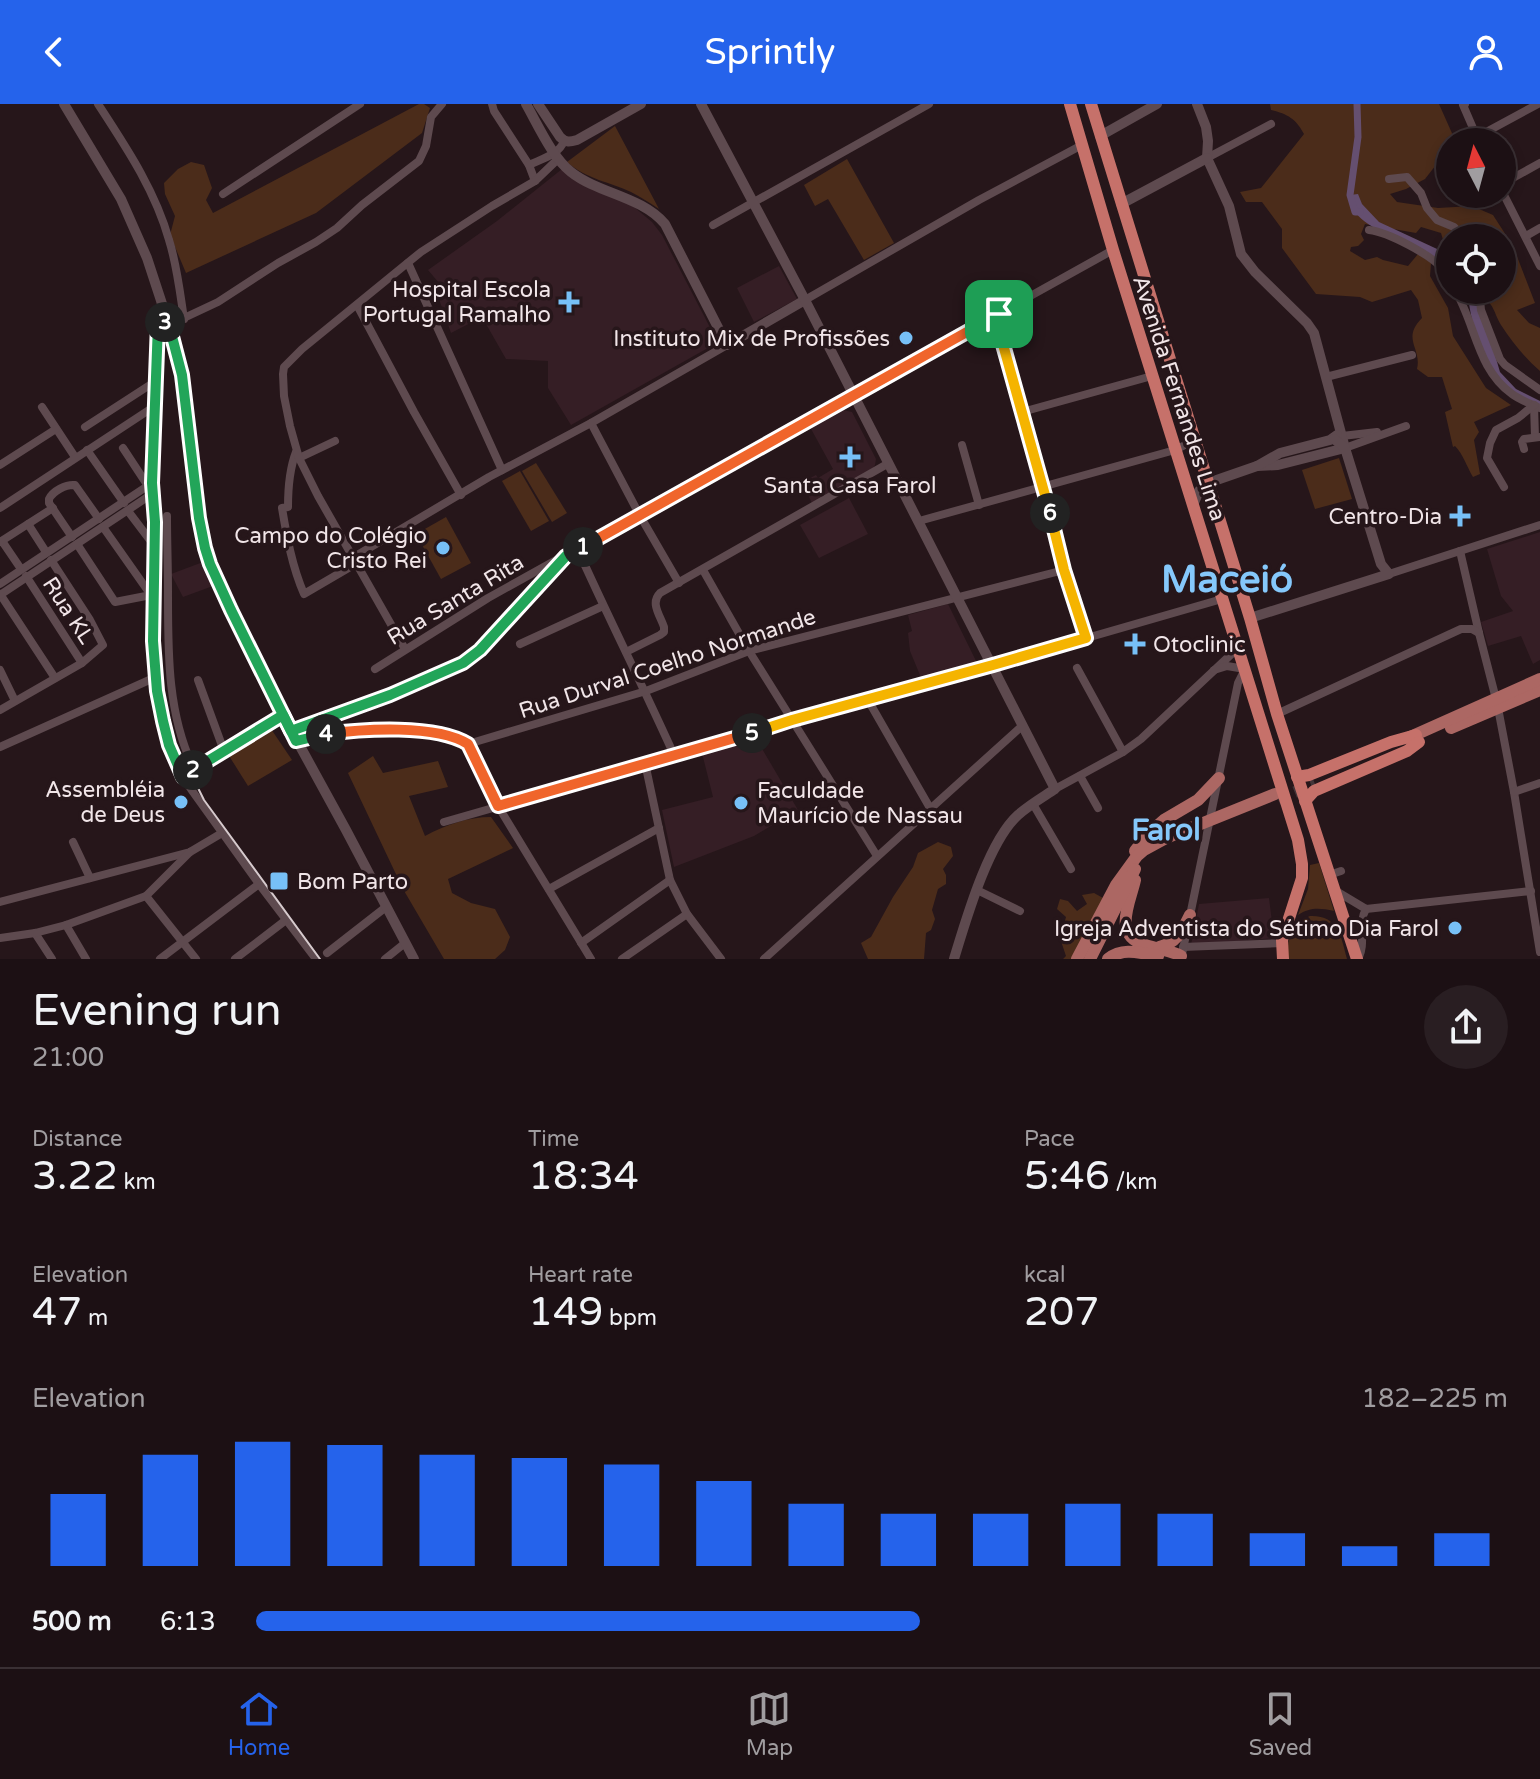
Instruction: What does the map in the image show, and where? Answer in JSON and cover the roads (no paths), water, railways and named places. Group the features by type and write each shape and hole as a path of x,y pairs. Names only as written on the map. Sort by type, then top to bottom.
{"highway":[{"name":"Avenida Fernandes Lima","path":"1070,104 1298,840 1302,878 1282,943"},
{"name":"Avenida Fernandes Lima","path":"1091,104 1277,714 1317,838 1335,873 1336,891 1357,959"},
{"path":"1297,777 1391,742 1417,738"},
{"path":"1305,801 1314,791 1407,751 1417,738"},
{"path":"1282,943 1283,959"}],"main road":[{"path":"1497,704 1512,692 1540,679"},
{"path":"1314,781 1497,704 1540,690"},
{"path":"1077,959 1130,857 1164,820 1208,800 1219,778"},
{"path":"1090,959 1138,865 1156,850 1277,797 1154,843 1137,856 1116,885"},
{"path":"1138,865 1125,917 1126,930 1134,941 1178,955"},
{"path":"1156,947 1175,940 1190,915"},
{"path":"1108,959 1111,955 1126,951 1178,955"}],"street":[{"path":"64,104 121,199 147,258 161,300 165,324 182,375 199,518 210,564 283,715 414,959"},
{"path":"98,104 141,171 170,241 184,319"},
{"path":"223,194 360,104"},
{"path":"165,324 184,319 218,302 329,235 422,158 432,115 442,104"},
{"path":"492,104 529,165 535,181"},
{"path":"526,104 557,156 572,173 630,201 665,224 727,345"},
{"path":"538,104 554,131 564,141 577,140 641,104"},
{"path":"701,104 805,300 1055,789"},
{"path":"713,225 929,104"},
{"path":"1100,136 1157,104"},
{"path":"1197,104 1208,141 1207,158 1229,206 1241,254 1314,333 1339,435 1384,576"},
{"path":"1497,128 1538,104"},
{"path":"1464,105 1473,128"},
{"path":"1121,204 1271,124"},
{"path":"405,649 318,496 298,454 290,426 283,382 284,367 408,263 463,224 535,181 557,156 564,141"},
{"path":"1208,141 1222,151"},
{"path":"335,441 298,454 291,464 288,507 282,508 288,550 304,594 502,470 591,423 979,200 1082,145"},
{"path":"529,165 557,156"},
{"path":"1516,176 1540,163"},
{"path":"1389,179 1407,177 1437,220 1447,224"},
{"path":"1511,208 1540,266"},
{"path":"1526,236 1540,228"},
{"path":"1369,230 1379,231 1408,245 1436,263"},
{"name":"Rua Santa Rita","path":"375,669 488,598 987,320 998,319 1113,250"},
{"path":"408,263 502,470"},
{"path":"1462,304 1491,373 1514,395 1538,398"},
{"path":"1480,304 1500,359 1538,398 1538,437 1524,439"},
{"path":"357,305 461,495"},
{"path":"998,319 1064,570 1086,638"},
{"path":"165,324 156,381 150,487 155,511 152,597 156,677 163,721 169,745 183,777 312,958"},
{"path":"1326,377 1412,355"},
{"path":"1022,412 1152,376"},
{"path":"85,427 156,381"},
{"path":"1504,487 1487,458 1487,450 1496,430 1518,418 1538,398"},
{"path":"0,508 155,406"},
{"path":"42,407 75,457"},
{"path":"1518,418 1524,449"},
{"path":"591,423 679,583"},
{"path":"1257,466 1278,465 1345,448 1406,426"},
{"path":"0,465 56,429"},
{"path":"919,521 1175,450 1185,445 1191,431"},
{"path":"1193,505 1199,491 1208,483 1257,466 1280,453 1339,435 1390,431"},
{"path":"962,445 979,505"},
{"path":"123,448 150,487"},
{"path":"87,450 156,548"},
{"path":"626,652 664,632 655,600 660,593 889,463"},
{"path":"72,484 77,486 152,597 115,602 53,508 49,501 52,494 72,484"},
{"path":"55,678 0,594 24,573 126,507 150,487"},
{"path":"1,541 53,508"},
{"path":"167,516 171,688 182,737 194,769"},
{"path":"0,710 82,663 103,645 28,524"},
{"path":"1250,618 1540,525"},
{"name":"Rua KL","path":"1,541 82,663"},
{"path":"578,550 674,755"},
{"path":"1460,551 1497,704 1540,952"},
{"path":"294,736 326,718 390,695 463,663 480,650 566,556"},
{"path":"155,564 168,564"},
{"path":"703,570 749,651 877,856"},
{"name":"Rua Durval Coelho Normande","path":"468,744 646,691 749,651 1064,570"},
{"path":"0,584 24,573"},
{"path":"444,822 1222,599"},
{"path":"520,644 603,606"},
{"path":"1460,630 1474,611"},
{"path":"1277,714 1460,630 1467,628 1479,633"},
{"path":"954,959 977,890 997,844 1018,815 1055,789 1141,739 1239,647"},
{"path":"1214,670 1227,666 1245,669 1238,683 1219,778"},
{"path":"1077,668 1123,752"},
{"path":"0,670 15,701"},
{"path":"0,747 156,677"},
{"path":"198,680 224,751"},
{"path":"868,700 930,808"},
{"path":"183,777 283,715"},
{"path":"326,718 332,733"},
{"path":"764,959 1022,726"},
{"path":"294,736 410,731 448,736 468,744 498,806 591,959"},
{"path":"645,763 670,880 687,914 721,959"},
{"path":"1080,776 1098,808"},
{"path":"1514,792 1540,783"},
{"path":"1208,800 1204,847 1178,955 1282,943"},
{"path":"1033,804 1071,869"},
{"path":"549,889 659,828"},
{"path":"0,938 66,925 146,896 190,852 222,833"},
{"path":"73,842 90,878"},
{"path":"0,902 190,852"},
{"path":"581,943 670,880"},
{"path":"160,959 259,884"},
{"path":"977,890 1020,911"},
{"path":"1336,891 1366,909 1531,891"},
{"path":"146,896 196,959"},
{"path":"327,953 386,907"},
{"path":"1357,959 1362,947 1362,916 1366,909"},
{"path":"622,959 687,914"},
{"path":"235,959 286,920"},
{"path":"66,925 86,959"},
{"path":"35,933 52,959"},
{"path":"385,959 405,943"}],"waterway":[{"path":"1357,104 1358,137 1350,195 1355,212 1360,212"}],"tunnel":[{"path":"1278,799 1315,784"}],"tram line":[{"path":"190,772 204,800 320,959"}],"place":[{"name":"Hospital Escola Portugal Ramalho","path":"569,302"},
{"name":"Instituto Mix de Profissões","path":"906,338"},
{"name":"Santa Casa Farol","path":"850,457"},
{"name":"Centro-Dia","path":"1460,516"},
{"name":"Campo do Colégio Cristo Rei","path":"443,548"},
{"name":"Otoclinic","path":"1135,644"},
{"name":"Assembléia de Deus","path":"181,802"},
{"name":"Faculdade Maurício de Nassau","path":"741,803"},
{"name":"Bom Parto","path":"279,881"},
{"name":"Igreja Adventista do Sétimo Dia Farol","path":"1455,928"}],"district":[{"name":"Maceió","path":"1227,579"},
{"name":"Farol","path":"1166,830"}]}
